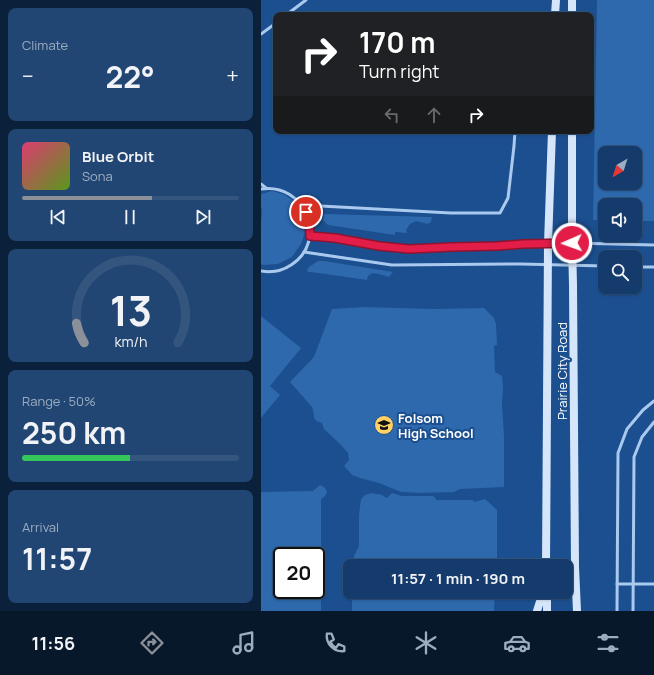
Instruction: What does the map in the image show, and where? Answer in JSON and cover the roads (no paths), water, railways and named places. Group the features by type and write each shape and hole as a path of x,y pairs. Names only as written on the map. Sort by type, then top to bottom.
{"main road":[{"path":"555,12 556,0"},
{"path":"572,0 572,12"},
{"name":"Prairie City Road","path":"546,559 548,244 552,134"},
{"name":"Prairie City Road","path":"572,134 575,567 577,611"},
{"path":"537,611 541,599"},
{"path":"547,599 547,611"}],"lane":[{"path":"290,12 306,0"},
{"path":"261,34 273,25"},
{"path":"302,205 451,214 500,213 508,198 515,134"},
{"path":"261,184 266,188"},
{"path":"261,189 266,188 282,191 293,197 302,205 309,220 310,236 304,252 287,268 273,272 261,271"},
{"path":"310,236 335,238 379,246 409,249 572,243 654,245"},
{"path":"304,252 393,265 598,266"},
{"path":"642,267 654,267"},
{"path":"617,611 618,454 627,429 643,410 654,401"},
{"path":"633,611 634,457 642,437 654,422"},
{"path":"617,584 654,584"}],"place":[{"name":"Folsom High School","path":"384,425"}]}
